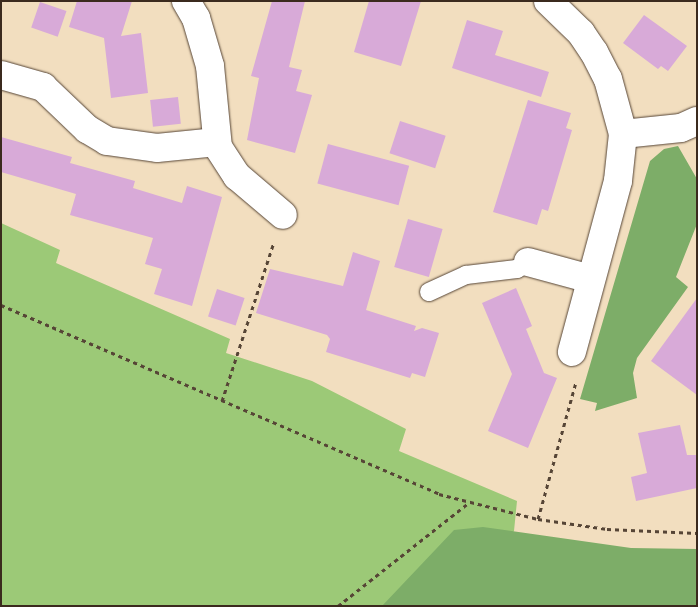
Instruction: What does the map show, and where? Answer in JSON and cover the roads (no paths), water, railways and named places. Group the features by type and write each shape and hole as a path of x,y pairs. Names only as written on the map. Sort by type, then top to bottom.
{"street":[{"path":"186,1 196,18 210,66 217,142 237,176 282,214"},
{"path":"548,1 582,33 594,52 608,79 623,134 618,181 572,352"},
{"path":"1,75 44,87 87,129 107,141 158,148 217,142"},
{"path":"623,134 681,128 697,121"},
{"path":"528,262 591,279"}],"lane":[{"path":"429,292 466,274 517,269 528,262"}]}
